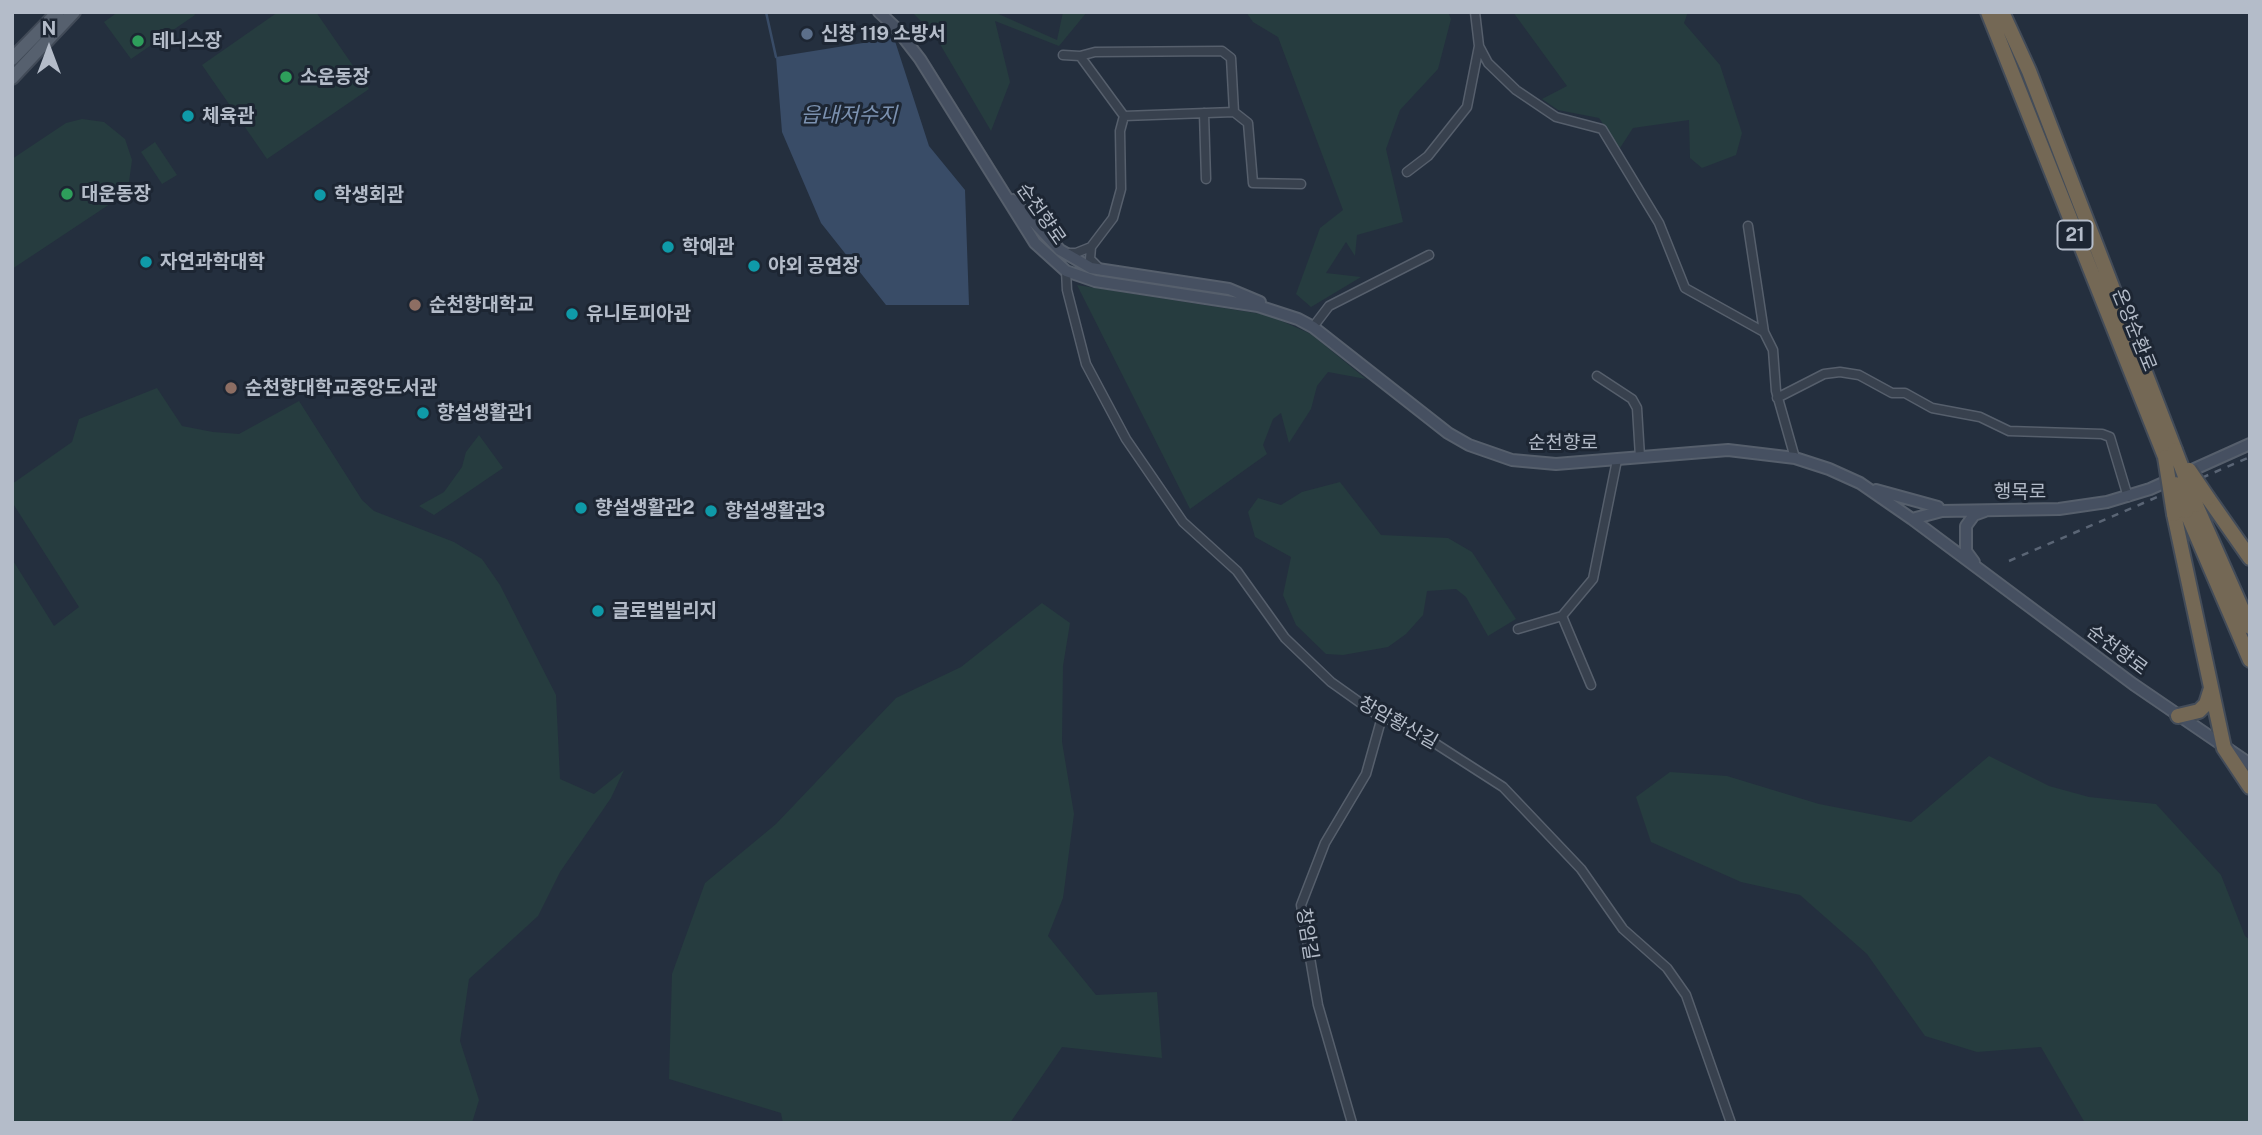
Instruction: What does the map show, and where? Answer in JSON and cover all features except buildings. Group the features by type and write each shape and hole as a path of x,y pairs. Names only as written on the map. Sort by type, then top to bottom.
{"highway":[{"name":"온양순환로","path":"1988,12 2170,454 2250,660"},
{"name":"온양순환로","path":"2002,12 2029,71 2170,454"},
{"path":"2170,454 2191,507 2211,687 2224,748 2250,787"},
{"name":"온양순환로","path":"2191,507 2250,627"},
{"path":"2191,507 2250,558"},
{"path":"2178,716 2199,710 2206,704 2211,687"}],"main road":[{"path":"12,59 58,12"},
{"path":"12,78 74,12"},
{"name":"순천향로","path":"879,12 896,28 920,59 1035,243 1066,271 1095,281 1278,311 1313,327 1430,420 1469,445 1534,463 1617,460 1728,450 1795,458 1860,483 2178,716 2250,764"},
{"path":"1000,187 1060,250 1083,264 1107,272 1229,289 1278,311"},
{"name":"행목로","path":"1912,519 1924,513 1962,510 2059,509 2128,497 2250,443"},
{"path":"1860,483 1924,505 1962,510"},
{"path":"1977,567 1966,551 1966,526 1974,515 1991,509"}],"street":[{"path":"1407,172 1428,156 1466,107 1479,46 1475,12"},
{"path":"1479,46 1488,63 1516,90 1556,117 1602,129 1658,223 1685,288 1764,332"},
{"path":"1063,55 1080,56 1095,52 1222,51 1227,53 1233,62 1234,112"},
{"path":"1080,56 1124,116"},
{"path":"1124,116 1234,112 1248,123 1252,183 1301,184"},
{"path":"1204,113 1206,179"},
{"path":"1060,250 1076,253 1091,247 1112,218 1121,189 1120,131 1124,116"},
{"path":"1748,226 1764,332 1773,350 1777,398 1795,458"},
{"path":"1091,247 1094,265 1107,272"},
{"path":"1313,327 1329,306 1429,255"},
{"name":"창암황산길","path":"1066,271 1067,290 1086,363 1126,439 1172,507 1197,537 1244,579 1296,650 1331,682 1382,717 1419,733 1511,793 1585,874 1623,929 1667,968 1692,1008 1720,1100 1731,1123"},
{"path":"1777,398 1824,374 1840,372 1860,375 1892,393 1912,395 1932,408 1980,417 2008,431 2102,434 2110,437 2128,497"},
{"path":"1597,376 1632,400 1637,408 1640,457"},
{"path":"1518,629 1562,616 1593,579 1617,460"},
{"path":"1562,616 1591,685"},
{"name":"창암길","path":"1352,1123 1318,1005 1301,905 1325,843 1366,774 1382,717"}],"green space":[{"name":"테니스장","path":"118,12 193,12 195,15 131,59 104,22"},
{"name":"소운동장","path":"278,12 316,12 369,89 267,159 202,65"},
{"path":"912,12 994,12 1057,40 1063,12 1087,12 1059,46 995,21 1010,82 991,131 934,34"},
{"path":"1246,12 1448,12 1451,19 1438,69 1400,110 1386,149 1403,222 1357,235 1355,256 1346,242 1326,273 1361,277 1311,307 1296,294 1320,228 1343,210 1278,37 1253,22"},
{"path":"1513,12 1688,12 1684,23 1720,65 1742,133 1736,155 1702,168 1690,158 1689,120 1633,128 1620,148 1599,118 1558,110 1542,99 1567,86"},
{"name":"대운동장","path":"82,119 104,122 125,139 132,160 129,182 116,200 12,269 12,159 66,123"},
{"path":"155,142 177,175 162,184 141,152"},
{"path":"1077,285 1268,315 1311,334 1366,379 1328,372 1317,386 1311,409 1289,443 1281,413 1273,419 1263,445 1267,454 1190,509"},
{"path":"157,388 182,426 213,432 239,434 299,401 362,500 374,511 454,542 482,559 500,585 556,695 560,779 594,794 624,770 611,798 560,872 538,916 469,979 460,1041 479,1100 472,1123 12,1123 12,559 54,626 79,607 12,502 12,484 72,442 79,419"},
{"path":"479,435 503,468 434,515 419,506 444,492 462,467 466,452"},
{"path":"1340,482 1381,535 1448,538 1472,552 1516,619 1488,636 1466,597 1456,589 1427,591 1423,615 1406,634 1388,647 1343,655 1326,654 1296,625 1283,595 1291,557 1255,537 1248,512 1258,498 1281,505 1302,492"},
{"path":"1042,603 1070,623 1063,666 1062,742 1074,814 1063,898 1048,936 1096,995 1157,992 1162,1058 1062,1047 1010,1123 783,1123 781,1113 669,1079 672,974 705,883 776,824 896,698 961,667"},
{"path":"1989,756 2049,786 2089,797 2156,804 2221,875 2245,936 2250,940 2250,1123 2085,1123 2041,1047 1977,1052 1925,1036 1867,954 1800,895 1741,882 1651,842 1636,797 1670,772 1727,776 1819,804 1911,822"}],"water":[{"name":"읍내저수지","path":"894,38 929,146 965,190 969,305 886,305 821,223 782,132 776,57"}],"waterway":[{"path":"766,12 776,57"}],"railway":[{"path":"2009,561 2250,457"}],"place":[{"name":"신창 119 소방서","path":"807,34"},
{"name":"테니스장","path":"138,41"},
{"name":"소운동장","path":"286,77"},
{"name":"체육관","path":"188,116"},
{"name":"대운동장","path":"67,194"},
{"name":"학생회관","path":"320,195"},
{"name":"학예관","path":"668,247"},
{"name":"자연과학대학","path":"146,262"},
{"name":"야외 공연장","path":"754,266"},
{"name":"순천향대학교","path":"415,305"},
{"name":"유니토피아관","path":"572,314"},
{"name":"순천향대학교중앙도서관","path":"231,388"},
{"name":"향설생활관1","path":"423,413"},
{"name":"향설생활관2","path":"581,508"},
{"name":"향설생활관3","path":"711,511"},
{"name":"글로벌빌리지","path":"598,611"}]}
